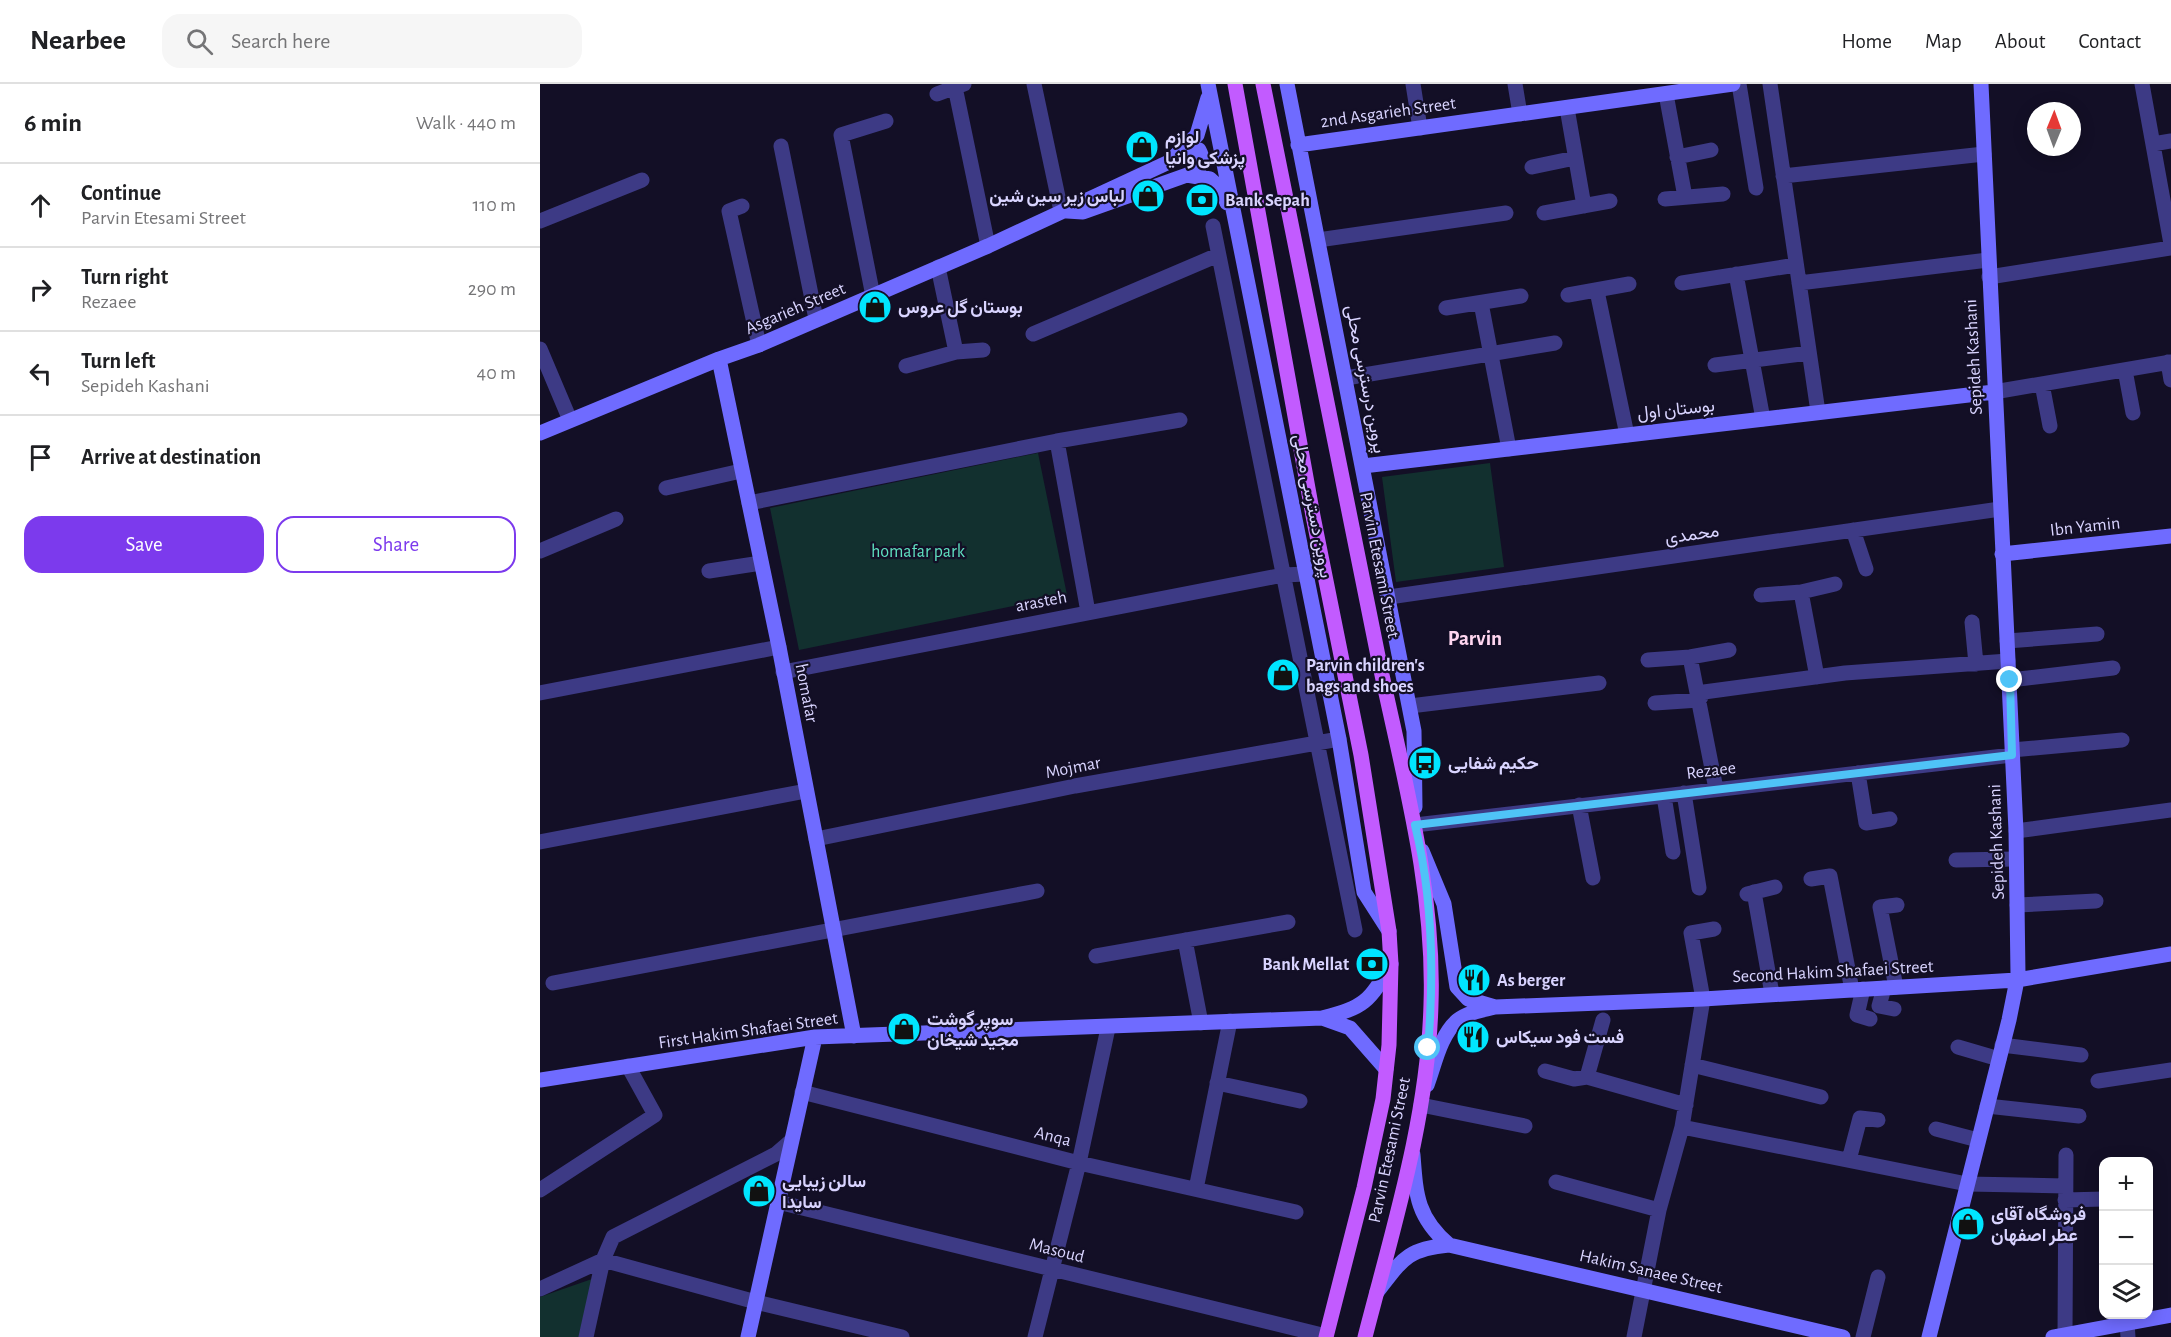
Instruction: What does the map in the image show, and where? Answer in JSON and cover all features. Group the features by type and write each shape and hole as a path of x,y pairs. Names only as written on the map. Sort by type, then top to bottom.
{"main road":[{"name":"Parvin Etesami Street","path":"1235,84 1313,516 1361,755 1389,931 1391,964 1386,1069 1364,1188 1326,1336"},
{"name":"Parvin Etesami Street","path":"1263,84 1420,844 1427,902 1431,993 1423,1099 1365,1337"}],"street":[{"path":"1034,84 1061,211"},
{"name":"پروین درسترسی محلی","path":"1287,84 1410,706 1414,731 1415,825"},
{"path":"1413,84 1420,128"},
{"path":"1515,84 1520,114"},
{"name":"2nd Asgarieh Street","path":"1298,145 1666,94 1689,87 1733,84"},
{"path":"1739,84 1756,188"},
{"path":"1770,84 1818,412"},
{"name":"Sepideh Kashani","path":"1929,1337 2017,980 2016,831 2010,680 1994,392 1981,84"},
{"path":"1989,277 2171,246 2142,84"},
{"path":"937,94 959,86 988,246"},
{"name":"Asgarieh Street","path":"540,433 719,359 759,345 873,296 988,246 1169,162 1184,151 1197,135 1208,88"},
{"name":"پروین دسترسی محلی","path":"1208,88 1339,739 1364,892 1389,931"},
{"path":"1666,94 1685,198"},
{"path":"1567,108 1584,206"},
{"path":"873,296 841,135 886,121"},
{"path":"2153,144 2171,141"},
{"path":"781,146 816,320"},
{"path":"1184,151 1199,150 1203,157 1197,171 1187,175"},
{"path":"1677,157 1712,150"},
{"path":"1783,176 1984,154"},
{"path":"1532,167 1575,158"},
{"path":"1187,175 1210,179 1222,190 1236,226"},
{"name":"Asgarieh Street","path":"1061,211 1083,212 1187,175"},
{"path":"540,221 642,180"},
{"path":"1665,200 1723,194"},
{"path":"1544,213 1610,201"},
{"path":"742,206 729,211 759,345"},
{"path":"1318,240 1506,213"},
{"path":"1213,226 1355,930"},
{"path":"1033,334 1218,255"},
{"path":"1799,283 1988,260"},
{"path":"1682,283 1796,265"},
{"path":"938,267 956,352"},
{"path":"1737,274 1762,419"},
{"path":"1568,295 1629,284"},
{"path":"1597,291 1627,435"},
{"path":"1446,308 1521,296"},
{"path":"1481,303 1509,449"},
{"path":"1346,378 1554,343"},
{"path":"540,349 545,374 570,420"},
{"path":"906,366 956,352 983,350"},
{"path":"1715,365 1809,353"},
{"name":"homafar","path":"719,359 779,647 854,1036"},
{"path":"1994,392 2169,362 2171,380"},
{"path":"2125,370 2133,414"},
{"path":"2042,384 2050,426"},
{"name":"بوستان اول","path":"1363,466 1994,392"},
{"path":"749,503 1057,441 1180,420"},
{"path":"1057,441 1088,612"},
{"path":"666,488 741,471"},
{"name":"محمدی","path":"1389,597 2000,509"},
{"path":"540,551 616,519"},
{"path":"1853,530 1866,569"},
{"name":"Ibn Yamin","path":"2002,554 2171,536"},
{"path":"709,571 760,563"},
{"name":"arasteh","path":"783,672 1283,575 1306,574"},
{"path":"1761,595 1802,592 1835,584"},
{"path":"1802,592 1816,677"},
{"path":"1972,622 1976,664"},
{"path":"2007,641 2097,634"},
{"path":"540,693 779,647"},
{"path":"1648,660 1690,657 1729,650"},
{"path":"1690,657 1716,789"},
{"path":"1699,700 1704,692 1816,677 2008,661"},
{"path":"2010,680 2113,668"},
{"path":"1410,706 1599,683"},
{"path":"1655,703 1699,700"},
{"name":"Mojmar","path":"816,839 1075,786 1339,739"},
{"name":"Rezaee","path":"1415,825 2122,740"},
{"path":"1858,773 1866,823 1890,819"},
{"path":"540,842 806,791"},
{"path":"1684,793 1699,888"},
{"path":"1664,796 1673,852"},
{"path":"1579,806 1593,878"},
{"path":"2016,831 2171,810"},
{"path":"1420,844 1444,904 1457,987 1468,999 1495,1007"},
{"path":"1956,860 2016,859"},
{"path":"1811,879 1830,876 1858,990 1857,1015 1870,1019"},
{"path":"1772,994 1750,893 1775,887"},
{"path":"553,983 1037,891"},
{"path":"2017,905 2096,901"},
{"path":"1894,1009 1879,1006 1890,988 1880,907 1897,905"},
{"path":"1096,956 1288,922"},
{"path":"1634,1337 1659,1210 1684,1115 1703,999 1691,933 1714,929"},
{"path":"1185,940 1201,1023"},
{"name":"Second Hakim Shafaei Street","path":"1495,1007 1703,999 2017,980 2171,954"},
{"path":"1322,1018 1350,1010 1372,997 1391,964"},
{"path":"1495,1007 1465,1016 1452,1027 1444,1039 1423,1099 1525,1126"},
{"path":"1322,1018 1350,1028 1386,1069"},
{"name":"First Hakim Shafaei Street","path":"540,1080 814,1037 1108,1028 1322,1018"},
{"path":"1587,1077 1603,1020"},
{"path":"1196,1189 1230,1021"},
{"path":"1035,1337 1079,1163 1108,1028"},
{"path":"748,1337 814,1037"},
{"path":"1958,1047 2001,1052 2081,1056"},
{"path":"540,1190 655,1115 628,1065"},
{"path":"1692,1065 1821,1097"},
{"path":"2098,1081 2171,1070"},
{"path":"1545,1071 1574,1079 1587,1077 1684,1115 1850,1160 1967,1184 2065,1193 2099,1199"},
{"path":"1217,1083 1300,1101"},
{"name":"Anqa","path":"802,1092 1079,1163 1296,1212"},
{"path":"1987,1106 2079,1116"},
{"path":"1850,1160 1860,1118 1878,1120"},
{"path":"1936,1129 1978,1140"},
{"path":"586,1337 603,1260 613,1237 776,1154 791,1141"},
{"path":"1412,1146 1420,1211 1431,1230 1449,1245"},
{"path":"2066,1155 2059,1336 2127,1330 2171,1315"},
{"path":"1556,1182 1659,1210"},
{"name":"Masoud","path":"778,1202 1326,1336"},
{"path":"1376,1294 1410,1254 1425,1248 1449,1245"},
{"name":"Hakim Sanaee Street","path":"1449,1245 1843,1337"},
{"path":"540,1289 603,1260 756,1302 902,1337"},
{"path":"1863,1337 1878,1277"}],"green space":[{"name":"homafar park","path":"1038,453 1067,595 799,650 770,508"},
{"path":"1490,463 1504,567 1396,582 1382,477"},
{"path":"592,1279 579,1337 540,1337 540,1297"}],"place":[{"name":"لوازم پزشکی وانیا","path":"1142,147"},
{"name":"لباس زیر سین شین","path":"1148,196"},
{"name":"Bank Sepah","path":"1202,200"},
{"name":"بوستان گل عروس","path":"875,307"},
{"name":"Parvin children's bags and shoes","path":"1283,675"},
{"name":"حکیم شفایی","path":"1425,763"},
{"name":"Bank Mellat","path":"1372,964"},
{"name":"As berger","path":"1474,980"},
{"name":"سوپر گوشت مجید شیخان","path":"904,1029"},
{"name":"فست فود سیکاس","path":"1473,1037"},
{"name":"سالن زیبایی سایدا","path":"759,1191"},
{"name":"فروشگاه آقای عطر اصفهان","path":"1968,1224"}],"district":[{"name":"Parvin","path":"1475,638"}],"route":[{"path":"1428,1048 1431,960 1427,902 1420,844 1415,825 2012,755 2010,680"}]}
